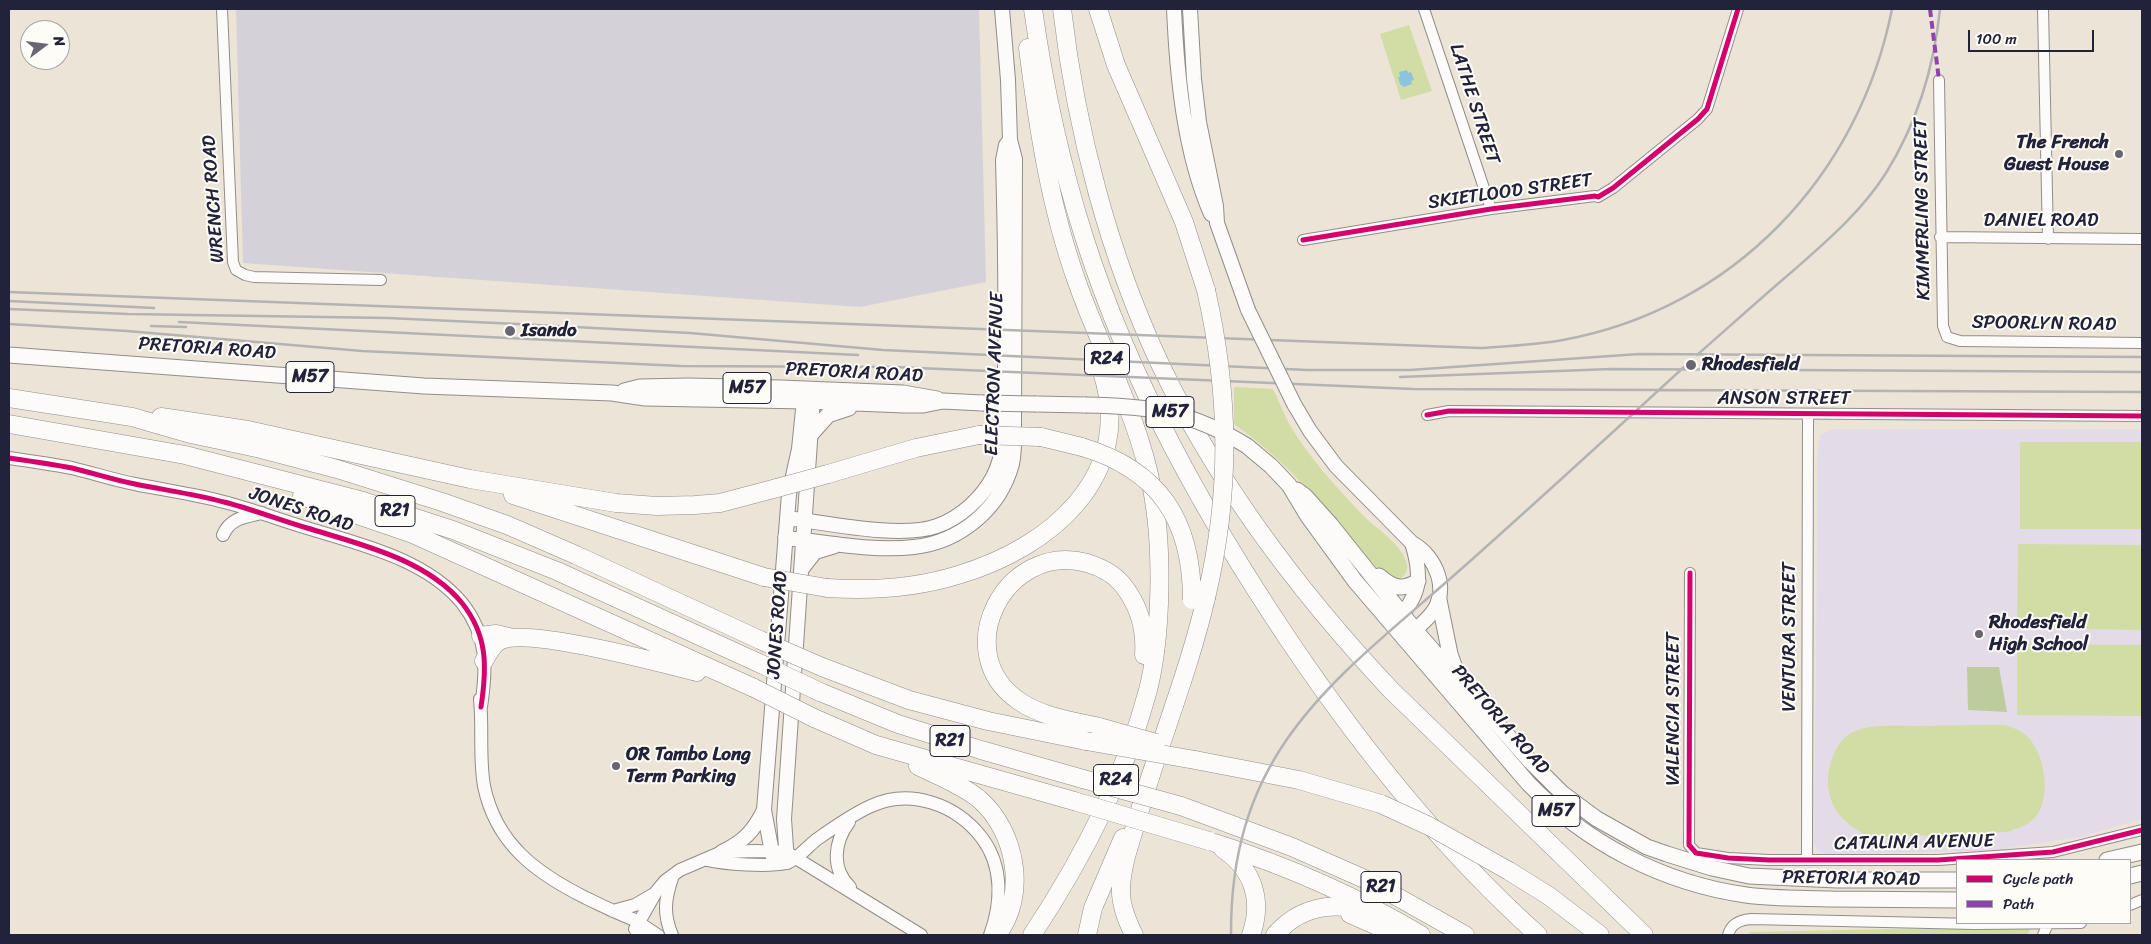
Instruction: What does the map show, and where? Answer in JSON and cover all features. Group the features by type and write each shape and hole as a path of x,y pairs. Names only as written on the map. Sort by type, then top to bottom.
{"highway":[{"name":"R24","path":"1025,9 1026,36 1044,156 1061,232 1082,299 1137,433 1152,488 1158,542 1157,614 1152,668 1142,710 1120,772 1084,847 1060,892 1032,935"},
{"path":"1033,9 1050,110 1085,241 1108,306 1129,355 1185,471 1261,599 1354,733 1415,808 1464,862 1508,908 1538,935"},
{"path":"1062,9 1073,83 1086,149 1105,217 1128,285 1161,365 1209,454 1288,571 1352,648 1412,711 1644,935"},
{"name":"R24","path":"1098,9 1116,65 1184,222 1206,290 1219,354 1225,431 1224,496 1214,565 1199,599 1197,636 1151,773 1113,860"},
{"path":"470,479 502,492 764,577 827,588 880,589 922,584 957,576 986,566 1012,554 1054,526 1076,505 1093,482 1105,456 1109,439 1111,414 1109,398 1073,288 1061,232"},
{"name":"R21","path":"9,398 132,418 337,469 442,502 507,525 822,667 909,700 988,721 1086,741 1200,758 1299,780 1381,804 1429,826 1510,871 1550,896 1600,935"},
{"path":"132,418 166,416 248,430 470,479 599,501 657,506 720,503 916,448 979,435 1041,437 1082,446 1116,459 1131,468 1153,486 1171,509 1183,534 1199,599"},
{"name":"R21","path":"9,424 185,455 363,501 453,530 557,571 820,692 898,724 981,750 1181,806 1292,847 1369,881 1465,935"},
{"path":"278,478 291,493 371,518 413,534 876,745 951,782 978,798 990,810 1007,840 1013,859 1015,888 1011,906 998,935"},
{"path":"1142,710 1145,647 1143,624 1134,600 1117,578 1097,566 1077,561 1056,561 1034,567 1017,578 1002,594 991,616 987,636 995,672 1007,691 1028,707 1200,758"},
{"path":"480,636 496,634 512,638 549,640 641,657 746,685"},
{"path":"484,661 494,644 512,638"},
{"path":"876,745 1265,858 1358,900 1421,935"},
{"path":"1134,935 1123,907 1121,888 1129,849 1151,773"},
{"path":"1212,842 1232,855 1250,878 1255,892 1257,909 1251,935"},
{"path":"1087,935 1093,908 1113,860"},
{"path":"1099,935 1099,918 1113,860"},
{"path":"1275,935 1301,914 1335,906 1362,911 1408,935"},
{"path":"1293,935 1304,925 1318,917 1340,914 1358,917 1398,935"}],"main road":[{"name":"ELECTRON AVENUE","path":"785,538 899,548 926,545 940,541 964,530 981,517 996,498 1009,474 1014,445 1016,318 1015,159 1010,140 1008,80 1002,9"},
{"path":"1174,9 1183,106 1202,192 1217,223 1248,310 1294,404 1310,431 1336,466 1412,543 1425,552 1433,564 1439,580 1439,600 1450,654 1460,683"},
{"path":"1190,9 1193,70 1198,114 1216,206 1217,223"},
{"name":"ELECTRON AVENUE","path":"787,518 897,531 924,529 937,526 967,509 993,477 999,463 1004,436 1006,318 1003,160 1006,145 1010,140"},
{"name":"PRETORIA ROAD","path":"9,355 424,386 612,393 640,387 688,386 809,395 923,395 943,401 982,403 1131,406 1173,413 1198,420 1226,433 1247,446 1271,466 1289,485 1320,533 1392,626 1410,635 1460,683 1562,794 1597,819 1647,847 1726,872 1775,878 1956,880"},
{"name":"PRETORIA ROAD","path":"809,395 863,404 923,405 943,401"},
{"name":"JONES ROAD","path":"783,858 784,819 811,434 809,395"},
{"name":"JONES ROAD","path":"764,810 787,518 792,480 809,395"},
{"path":"811,434 828,415 863,404"},
{"name":"PRETORIA ROAD","path":"1289,485 1305,496 1403,614 1410,635 1528,783 1546,802 1582,831 1635,861 1689,883 1746,895 1781,898 1956,900"},
{"path":"807,492 815,512 830,523"},
{"path":"1392,626 1410,604 1418,581 1418,565 1412,543"},
{"path":"801,570 815,552 843,544"},
{"path":"1357,557 1393,586 1403,588 1418,581"},
{"path":"1410,635 1432,613 1439,600"},
{"path":"722,852 746,838 757,824 764,810"},
{"path":"764,810 783,858"},
{"path":"2111,859 2142,852"}],"street":[{"name":"WRENCH ROAD","path":"222,9 233,262 236,270 245,275 254,276 381,280"},
{"name":"LATHE STREET","path":"1424,9 1491,209"},
{"name":"SKIETLOOD STREET","path":"1303,240 1491,209 1598,197 1621,181 1707,109 1738,9"},
{"path":"2043,9 2048,239"},
{"name":"KIMMERLING STREET","path":"1939,80 1940,237 1943,326 1947,337"},
{"name":"DANIEL ROAD","path":"1940,237 2142,239"},
{"name":"SPOORLYN ROAD","path":"1947,337 1960,341 2142,343"},
{"name":"ANSON STREET","path":"1426,415 1449,411 2142,416"},
{"name":"VENTURA STREET","path":"1807,859 1808,414"},
{"name":"JONES ROAD","path":"9,458 72,468 133,484 224,502 395,558 421,571 461,602 480,636 484,661 481,707"},
{"path":"223,535 228,526 234,521 262,513"},
{"name":"VALENCIA STREET","path":"1689,844 1690,573"},
{"name":"JONES ROAD","path":"448,591 463,616 474,642 481,707 481,761 484,785 488,801 504,836 514,849 539,872 613,911 636,926"},
{"path":"706,860 720,863 783,858 815,841 853,816 885,801 909,799 937,804 957,813 969,823 986,844 998,876 998,905 990,935"},
{"path":"853,816 840,834 837,861 843,879 860,897"},
{"name":"CATALINA AVENUE","path":"1689,844 1696,853 1728,858 1938,860 2070,849 2142,830"},
{"path":"659,935 636,926 656,892 672,875 687,866 722,852 783,858 860,897 921,935"},
{"path":"672,875 664,909 672,935"},
{"path":"613,911 635,905 656,892"},
{"path":"1728,933 1731,927 1740,921 1751,919 1956,922"},
{"path":"2043,935 2048,924"}],"shaded area":[{"path":"236,9 979,9 986,282 860,307 243,263"},
{"name":"Rhodesfield High School","path":"1832,429 2142,429 2142,819 2081,837 1984,851 1827,854 1817,850 1814,844 1818,449 1820,435"}],"green space":[{"path":"1409,25 1432,91 1401,100 1380,34"},
{"path":"1234,387 1273,389 1291,427 1314,460 1365,517 1392,540 1402,554 1407,568 1400,579 1394,582 1384,576 1295,476 1234,424"},
{"path":"2020,442 2142,442 2142,529 2020,529"},
{"path":"2018,544 2142,545 2142,630 2017,628"},
{"path":"2017,644 2142,645 2142,716 2017,715"},
{"path":"1967,667 1999,667 2007,712 1968,710"},
{"path":"2005,725 2021,732 2030,740 2041,760 2044,771 2045,784 2042,806 2037,815 2028,824 2020,828 2007,832 1870,838 1846,822 1835,808 1829,790 1830,767 1838,746 1847,735 1853,732 1869,727 1885,726"},
{"path":"2032,926 2027,935 1746,935 1751,932"}],"water":[{"path":"1407,70 1408,73 1411,72 1414,80 1411,81 1412,84 1404,87 1400,84 1398,77 1400,77 1399,72"}],"railway":[{"path":"9,292 1480,348 1553,342 1625,324 1681,299 1733,266 1779,226 1818,179 1851,127 1875,70 1892,9"},
{"path":"1697,355 1831,237 1877,187 1897,154 1915,115 1928,74 1940,9"},
{"path":"9,301 154,308"},
{"path":"9,309 128,314 388,318 517,324 690,333 883,350 1307,370 1410,370 1639,354 2142,357"},
{"path":"179,322 858,355"},
{"path":"9,324 127,331 362,351 681,366 894,367 1413,389 2142,392"},
{"path":"151,326 186,327"},
{"path":"1231,935 1236,869 1250,812 1272,763 1301,720 1336,680 1377,642 1495,539 1684,367"},
{"path":"1400,377 1611,369 2142,372"}],"marked path":[{"path":"1930,9 1939,80"}],"cycle path":[{"path":"1303,240 1491,209 1598,197 1613,188 1698,119 1707,109 1738,9"},
{"path":"1427,415 1449,411 2142,416"},
{"path":"9,458 72,468 127,482 224,502 369,547 411,564 447,588 471,615 484,652 481,707"},
{"path":"1690,573 1689,845 1696,853 1728,858 1769,860 1938,860 2053,852 2142,830"}],"place":[{"name":"The French Guest House","path":"2119,154"},
{"name":"Isando","path":"510,331"},
{"name":"Rhodesfield","path":"1691,365"},
{"name":"Rhodesfield High School","path":"1979,634"},
{"name":"OR Tambo Long Term Parking","path":"616,766"}]}
